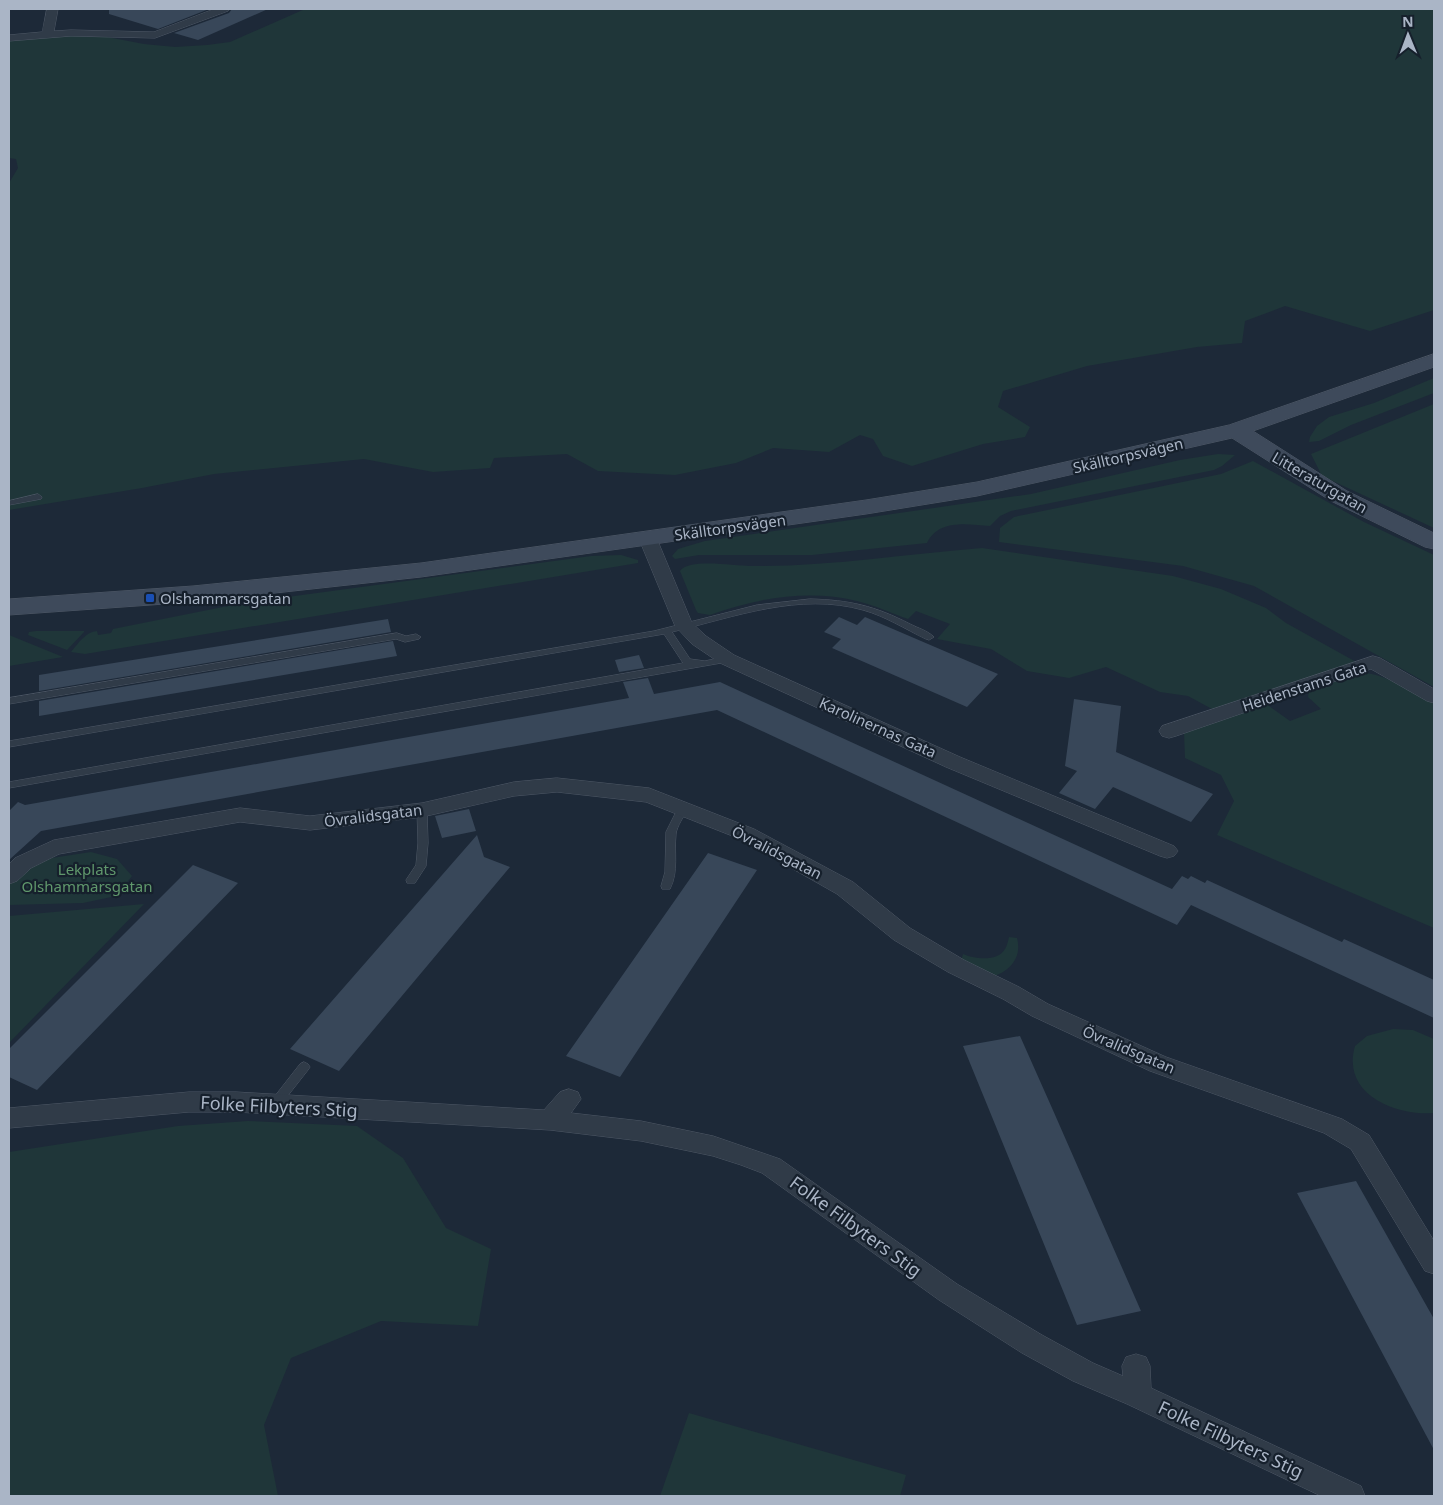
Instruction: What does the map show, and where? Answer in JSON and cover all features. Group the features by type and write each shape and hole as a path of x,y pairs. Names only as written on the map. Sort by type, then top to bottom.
{"street":[{"path":"47,35 52,9"},
{"path":"9,38 71,33 155,35 224,9"},
{"name":"Skälltorpsvägen","path":"9,607 150,598 281,586 421,570 866,507 977,488 1236,430 1434,360"},
{"name":"Litteraturgatan","path":"1236,430 1339,496 1434,542"},
{"name":"Karolinernas Gata","path":"648,539 676,629 699,640 727,659 953,762 1167,851"},
{"name":"Heidenstams Gata","path":"1168,731 1373,662 1434,697"},
{"name":"Övralidsgatan","path":"9,876 23,863 54,848 240,815 310,823 422,810 514,789 557,785 649,795 747,834 845,888 902,934 956,966 1011,993 1040,1010 1158,1064 1333,1126 1360,1142 1434,1263"},
{"path":"550,1120 569,1099"},
{"name":"Folke Filbyters Stig","path":"9,1118 189,1102 236,1102 550,1120 640,1131 714,1146 771,1166 982,1315 1083,1372 1137,1394 1351,1496"},
{"path":"1136,1366 1137,1394"}],"lane":[{"path":"9,503 38,497"},
{"path":"9,744 535,656 676,629 771,604 792,601 821,602 865,608 929,637"},
{"path":"676,629 684,659 695,664"},
{"path":"9,700 396,636 405,639 416,637"},
{"path":"9,785 378,722 727,659"},
{"path":"666,886 670,872 671,832 683,809"},
{"path":"411,880 421,866 423,843 422,810"},
{"path":"275,1104 304,1067"}],"green space":[{"path":"305,9 1434,9 1434,310 1370,331 1285,306 1245,321 1242,343 1197,347 1087,366 1003,391 998,407 1030,427 1025,437 983,444 912,466 883,456 873,439 860,435 829,452 773,448 736,463 675,475 598,471 567,454 494,458 490,468 433,472 364,459 214,474 9,510 9,183 18,168 16,159 9,158 9,41 60,36 102,36 144,44 175,47 207,45 230,42"},
{"path":"1434,378 1434,393 1351,425 1319,441 1309,442 1317,426 1329,417 1374,403"},
{"path":"1434,404 1434,528 1322,476 1311,454"},
{"path":"1218,454 1235,455 1214,470 1011,511 1000,516 990,526 963,524 946,527 932,535 927,543 812,555 699,555 675,559 672,556 678,549 705,541 1031,494 1180,460"},
{"path":"1253,461 1364,522 1434,555 1434,687 1254,586 1183,566 999,542 1000,528 1014,517 1221,474"},
{"path":"982,548 1173,576 1221,589 1266,608 1286,623 1358,663 1212,709 1188,696 1160,692 1106,667 1069,678 1027,671 991,649 937,639 950,624 916,611 908,619 876,607 839,597 802,596 764,600 710,615 698,613 680,571 685,567 702,564 779,566 866,560"},
{"path":"621,555 638,560 638,563 85,654 71,652 82,639 93,632 97,631 98,635 111,633 113,629 243,603 591,556"},
{"path":"29,632 84,632 67,650 28,635"},
{"path":"9,635 63,657 9,666"},
{"path":"1360,672 1380,676 1434,704 1434,928 1217,835 1234,801 1221,775 1185,758 1184,731 1266,704 1290,721 1321,709 1308,697 1309,691"},
{"name":"Lekplats Olshammarsgatan","path":"91,852 117,859 132,876 116,896 83,903 9,905 9,881 45,859"},
{"path":"144,904 9,1043 9,916"},
{"path":"1009,937 1017,938 1018,951 1016,957 1010,966 994,976 961,961 963,954 979,958 997,956 1005,949"},
{"path":"1393,1029 1413,1030 1434,1039 1434,1113 1403,1111 1388,1106 1375,1099 1364,1089 1356,1077 1353,1063 1355,1046 1367,1036"},
{"path":"248,1121 357,1126 403,1158 446,1228 491,1249 478,1326 381,1321 291,1358 264,1425 278,1496 9,1496 9,1152 178,1126"},
{"path":"689,1413 906,1475 900,1496 660,1496"}],"building":[{"path":"109,9 209,9 158,29 109,14"},
{"path":"232,9 268,9 198,40 174,33 229,13"},
{"path":"839,617 857,625 865,617 998,674 967,707 832,648 841,639 824,632"},
{"path":"388,619 391,632 39,691 39,675"},
{"path":"393,641 397,656 39,716 39,701"},
{"path":"639,655 644,668 619,672 615,660"},
{"path":"648,678 654,694 720,682 1172,889 1182,876 1188,879 1191,876 1205,883 1207,880 1342,942 1344,939 1434,980 1434,1018 1191,905 1177,925 717,710 41,831 9,860 9,811 18,802 25,805 629,698 623,682"},
{"path":"1074,699 1121,706 1116,752 1213,794 1191,822 1113,787 1095,809 1059,793 1077,771 1065,766"},
{"path":"469,809 476,831 442,838 435,816"},
{"path":"477,835 484,857 510,867 339,1071 290,1049"},
{"path":"708,853 757,870 620,1077 566,1056"},
{"path":"193,865 238,883 37,1090 9,1077 9,1049"},
{"path":"1020,1036 1141,1311 1077,1325 963,1046"},
{"path":"1356,1181 1434,1319 1434,1450 1297,1193"}],"place":[{"name":"Olshammarsgatan","path":"150,598"}]}
